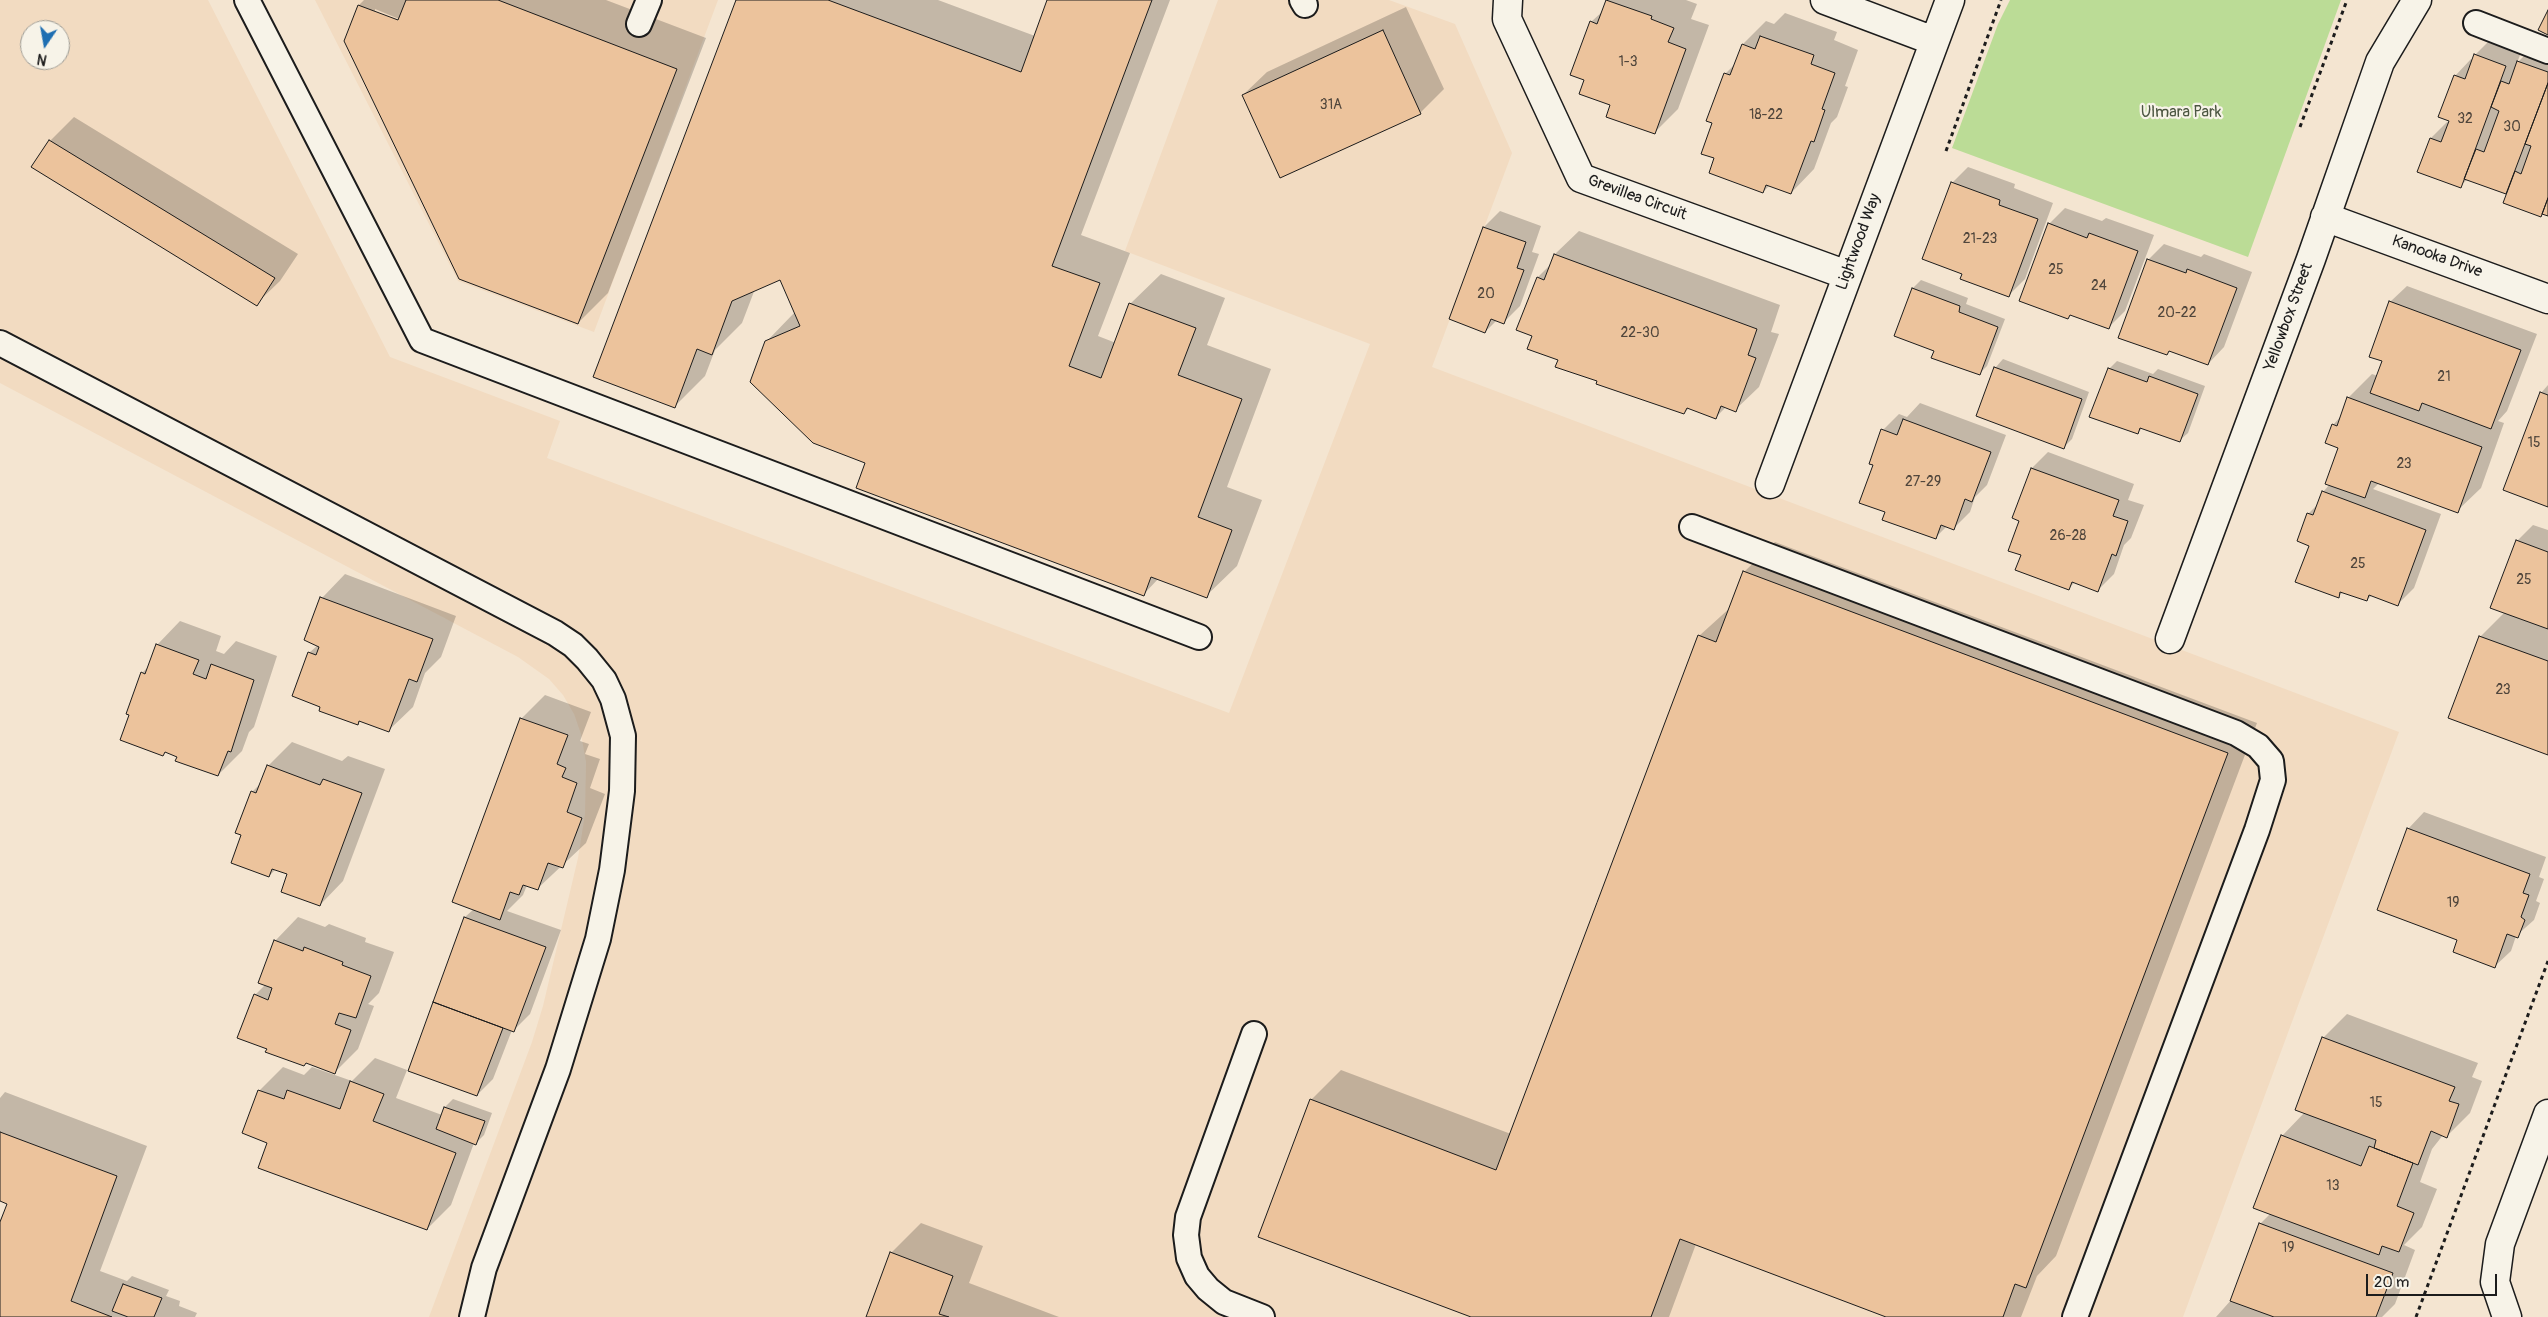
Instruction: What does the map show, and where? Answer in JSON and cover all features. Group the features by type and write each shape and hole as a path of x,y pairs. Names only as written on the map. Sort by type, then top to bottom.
{"street":[{"name":"Grevillea Circuit","path":"1508,0 1507,19 1581,178 1847,275"},
{"path":"1825,0 1934,41"},
{"name":"Lightwood Way","path":"1770,484 1950,0"},
{"name":"Yellowbox Street","path":"2170,639 2380,62 2417,0"},
{"name":"Kanooka Drive","path":"2325,217 2548,299"},
{"path":"2507,1317 2494,1282 2500,1244 2548,1114"}],"lane":[{"path":"247,0 422,340 1199,637"},
{"path":"639,24 649,0"},
{"path":"2476,24 2548,51"},
{"path":"0,342 543,626 573,645 604,680 613,699 622,736 622,791 612,870 598,939 558,1069 484,1268 472,1317"},
{"path":"1692,527 2236,733 2258,746 2271,761 2273,780 2257,830 2075,1317"},
{"path":"1254,1034 1188,1217 1186,1235 1189,1258 1197,1276 1208,1289 1224,1302 1262,1317"}],"path":[{"path":"1946,152 2002,0"},
{"path":"2300,127 2347,0"},
{"path":"2416,1317 2548,961"}],"shaded area":[{"path":"0,0 208,0 390,357 560,421 547,458 1229,713 1370,344 1125,251 1218,0 1389,0 1455,24 1512,153 1432,367 2399,732 2183,1317 429,1317 532,1042 543,1006 578,858 585,814 586,762 581,734 574,714 563,695 549,679 518,657 0,383"},
{"path":"315,0 718,0 594,332 458,281"}],"green space":[{"name":"Ulmara Park","path":"2010,0 2341,0 2248,257 1952,148 1998,24"}],"building":[{"path":"406,0 498,0 677,69 578,324 459,279 344,41 358,5 398,20"},
{"path":"736,0 828,0 1021,72 1047,0 1152,0 1052,266 1100,283 1069,366 1101,378 1129,303 1196,328 1178,375 1242,399 1198,517 1232,530 1207,598 1151,577 1144,596 856,488 865,463 813,443 750,382 765,341 800,326 780,280 732,301 712,355 697,349 675,408 593,377"},
{"path":"1606,0 1652,16 1651,19 1674,28 1668,42 1686,49 1655,134 1606,117 1610,105 1579,94 1584,80 1570,75 1590,21 1597,24"},
{"path":"2548,10 2548,35 2538,30"},
{"path":"1383,30 1421,114 1280,178 1242,95"},
{"path":"1760,36 1814,55 1811,64 1835,73 1822,109 1825,110 1814,142 1811,141 1791,194 1766,185 1763,193 1709,173 1714,158 1701,154 1712,123 1706,121 1724,73 1730,75 1742,44 1755,49"},
{"path":"2474,54 2506,66 2461,188 2417,172 2430,138 2441,142 2449,121 2438,117 2454,75 2465,79"},
{"path":"2517,61 2548,72 2548,83 2506,194 2464,179 2476,149 2484,152 2499,111 2491,107 2501,81 2509,84"},
{"path":"2548,83 2548,198 2541,217 2503,203 2515,171 2521,174 2531,146 2525,144"},
{"path":"49,140 275,278 257,306 31,167"},
{"path":"1951,182 2000,200 1999,205 2038,219 2009,297 1960,279 1962,274 1922,259"},
{"path":"2548,198 2548,216 2542,214"},
{"path":"2048,223 2087,238 2089,233 2138,251 2109,329 2070,315 2068,319 2019,301"},
{"path":"1483,227 1526,242 1517,268 1524,270 1504,324 1491,319 1485,333 1449,319"},
{"path":"1554,254 1757,329 1748,355 1756,358 1736,412 1721,406 1716,419 1687,408 1684,414 1596,384 1597,381 1555,367 1558,360 1527,349 1532,336 1516,330 1537,277 1544,280"},
{"path":"2147,259 2186,273 2187,269 2237,288 2208,365 2169,351 2167,355 2118,338"},
{"path":"1912,288 1960,306 1959,312 1998,327 1980,375 1931,358 1934,351 1894,336"},
{"path":"2389,301 2521,350 2491,429 2422,403 2419,411 2370,393 2382,361 2369,357"},
{"path":"1994,367 2082,399 2064,449 1976,416"},
{"path":"2108,368 2147,382 2149,376 2198,394 2180,442 2140,428 2138,434 2089,417"},
{"path":"2540,392 2548,395 2548,507 2503,490"},
{"path":"2347,397 2482,447 2458,513 2371,481 2365,498 2325,484 2338,448 2325,443 2332,424 2337,426"},
{"path":"1903,419 1991,452 1972,502 1965,499 1954,530 1941,525 1936,539 1882,520 1885,512 1859,503 1873,465 1869,464 1881,429 1897,435"},
{"path":"2031,468 2119,500 2113,516 2128,521 2116,556 2112,554 2098,592 2072,582 2069,590 2015,570 2021,555 2008,551 2019,521 2012,518"},
{"path":"2322,491 2426,530 2398,606 2369,595 2367,601 2340,592 2339,598 2295,582 2309,546 2297,541 2307,513 2313,515"},
{"path":"2516,540 2548,552 2548,629 2490,608"},
{"path":"1743,571 2228,753 2026,1288 2015,1284 2003,1317 1886,1317 1680,1239 1651,1317 1471,1317 1258,1237 1310,1099 1496,1170 1698,635 1716,642"},
{"path":"320,597 433,639 417,682 409,679 389,732 359,721 358,725 319,711 320,707 292,696 308,652 316,655 319,647 304,640"},
{"path":"2479,636 2548,661 2548,755 2448,718"},
{"path":"156,644 199,660 193,674 206,679 211,664 254,680 231,752 228,751 218,776 175,761 177,757 165,752 163,756 120,740 129,715 126,714 141,672 145,674"},
{"path":"520,718 568,735 557,764 566,768 562,777 577,783 567,812 582,818 563,868 548,863 538,890 523,885 519,895 510,892 500,920 452,902"},
{"path":"267,765 320,785 323,779 362,793 320,906 281,892 287,874 272,869 269,877 231,863 241,835 235,833 251,791 256,793"},
{"path":"2407,828 2530,874 2523,893 2529,895 2521,917 2525,920 2518,938 2507,934 2495,968 2453,952 2457,940 2377,910"},
{"path":"464,917 546,947 514,1032 433,1002"},
{"path":"274,940 303,951 304,947 343,962 342,965 371,976 356,1018 339,1013 335,1024 351,1030 335,1074 306,1063 304,1066 265,1052 267,1049 237,1038 254,994 268,1000 272,988 258,983"},
{"path":"433,1002 503,1028 477,1096 408,1071"},
{"path":"2322,1037 2455,1087 2449,1101 2459,1104 2447,1138 2431,1131 2418,1165 2374,1148 2376,1140 2295,1110"},
{"path":"350,1081 384,1094 373,1121 456,1153 427,1230 258,1168 267,1143 242,1133 258,1090 284,1099 287,1090 340,1109"},
{"path":"444,1107 485,1121 476,1145 436,1129"},
{"path":"0,1132 117,1176 71,1301 112,1317 0,1317 0,1222 7,1204 0,1201"},
{"path":"2281,1135 2361,1166 2369,1146 2413,1163 2397,1206 2414,1213 2399,1252 2382,1246 2379,1255 2253,1208"},
{"path":"2259,1223 2393,1273 2376,1317 2274,1317 2230,1301"},
{"path":"890,1252 953,1276 939,1314 949,1317 866,1317"},
{"path":"123,1284 162,1298 154,1317 128,1317 112,1311"}]}
